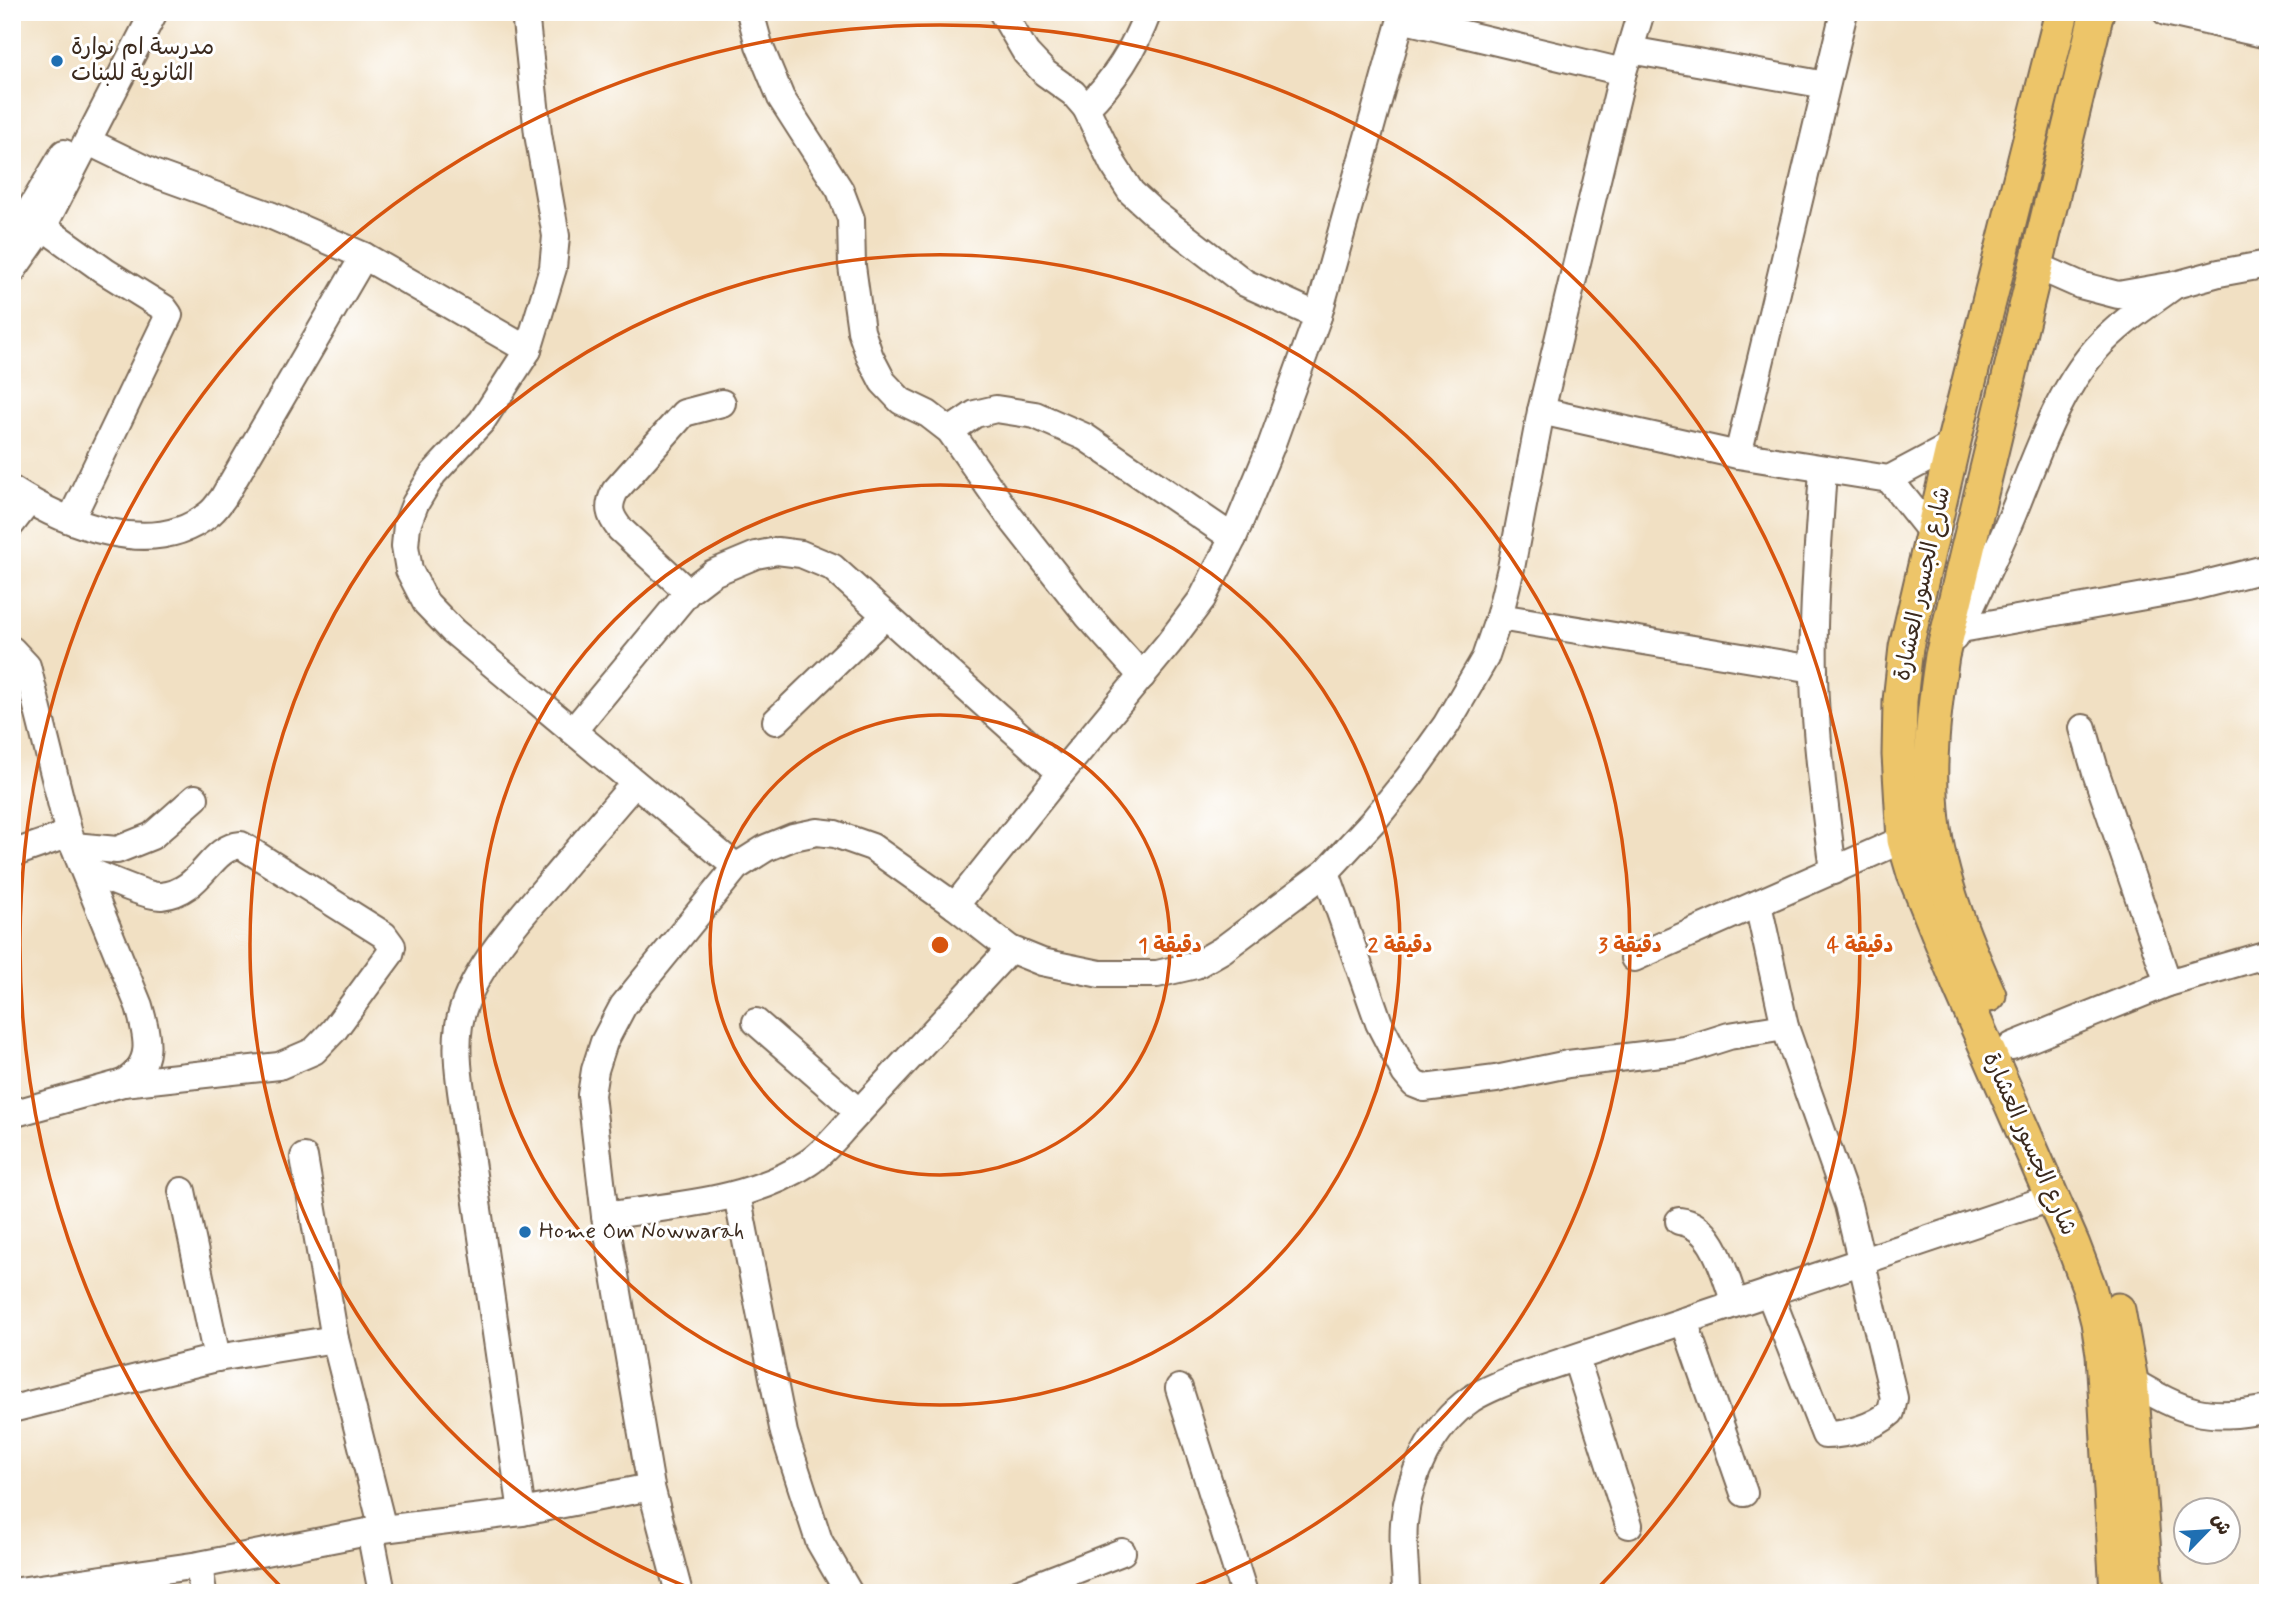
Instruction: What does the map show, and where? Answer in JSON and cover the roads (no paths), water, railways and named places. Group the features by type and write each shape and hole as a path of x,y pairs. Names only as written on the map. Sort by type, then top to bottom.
{"main road":[{"name":"شارع الجسور العشارة","path":"2062,12 1953,446 1906,648 1900,701 1899,755 1904,839 1931,918 2054,1197 2089,1287 2098,1321 2103,1354 2117,1593"},
{"name":"شارع الجسور العشارة","path":"2097,12 1942,656 1934,723 1932,787 1934,825 1943,867 1973,960 2070,1177 2112,1286 2131,1381 2147,1593"}],"street":[{"path":"12,240 69,144 138,12"},
{"path":"12,271 43,227 154,12"},
{"path":"525,12 538,134 556,236 553,268 528,350 482,421 433,474 415,504 407,525 405,546 409,570 426,603 453,631 736,867"},
{"path":"750,12 759,45 781,98 840,190 851,219 853,276 861,331 883,382 901,401 928,414 950,431 1010,517 1088,616 1142,676"},
{"path":"1002,12 1026,53 1045,73 1073,93 1086,108 1113,164 1131,192 1245,283 1318,316"},
{"path":"1086,108 1113,80 1126,61 1148,12"},
{"path":"679,1593 651,1487 605,1216 592,1095 595,1070 604,1042 623,1006 736,867 766,848 793,837 817,832 835,834 872,847 1010,949 1042,962 1100,974 1147,974 1178,971 1196,965 1222,950 1326,872 1375,819 1409,776 1446,725 1485,658 1511,568 1541,411 1641,12"},
{"path":"1738,455 1844,12"},
{"path":"2166,12 2268,35"},
{"path":"955,906 1202,599 1233,538 1271,446 1318,316 1402,15 1627,61 1826,85"},
{"path":"89,142 153,173 270,215 364,256 528,350"},
{"path":"43,227 106,272 164,308 169,315 71,519"},
{"path":"12,523 21,495 85,525 130,537 146,537 188,526 209,514 223,498 364,256"},
{"path":"2037,266 2080,285 2118,295 2268,264"},
{"path":"1942,656 1961,629 2065,396 2105,340 2123,323 2175,285"},
{"path":"688,592 621,529 611,518 608,505 615,491 684,413 722,403"},
{"path":"950,431 975,414 996,409 1035,415 1084,437 1233,538"},
{"path":"1541,411 1738,455 1889,479 1953,446"},
{"path":"1823,469 1814,612 1814,669 1819,756 1833,871"},
{"path":"1889,479 1932,533"},
{"path":"573,731 688,592 713,573 756,555 777,551 801,554 832,567 1061,773"},
{"path":"1961,629 2189,588 2268,568"},
{"path":"776,721 884,616"},
{"path":"1499,617 1814,669"},
{"path":"12,650 27,666 76,850 139,1006 147,1034 147,1050 142,1066 136,1075 123,1083"},
{"path":"2083,728 2168,983"},
{"path":"522,1512 460,1081 460,1024 466,1003 484,967 518,920 634,784"},
{"path":"12,854 117,850 152,836 195,798"},
{"path":"1634,958 1934,825"},
{"path":"12,1114 123,1083 279,1066 314,1051 342,1020 390,954 392,946 384,934 241,845 230,845 220,853 198,880 180,891 159,897 76,850"},
{"path":"1326,872 1379,1023 1405,1073 1414,1084 1424,1088 1496,1079 1567,1063 1674,1052 1700,1047 1729,1036 1785,1027"},
{"path":"1758,904 1785,1027 1848,1205 1894,1398 1892,1409 1886,1416 1861,1428 1827,1436 1823,1434 1769,1292"},
{"path":"605,1216 737,1195 807,1163 859,1112 1010,949"},
{"path":"2012,1046 2168,983 2267,958"},
{"path":"756,1022 859,1112"},
{"path":"304,1157 335,1339 377,1530 382,1593"},
{"path":"181,1191 217,1358"},
{"path":"737,1195 784,1433 819,1541 849,1593"},
{"path":"1406,1593 1404,1525 1410,1489 1424,1454 1446,1422 1471,1399 1514,1378 2054,1197"},
{"path":"1679,1221 1691,1222 1705,1234 1735,1303"},
{"path":"1684,1321 1744,1493"},
{"path":"12,1409 217,1358 335,1339"},
{"path":"1576,1359 1629,1525"},
{"path":"2131,1381 2166,1402 2193,1413 2218,1415 2268,1409"},
{"path":"1179,1388 1244,1593"},
{"path":"12,1592 199,1565 377,1530 522,1512 651,1487"},
{"path":"1017,1593 1122,1552"},
{"path":"199,1565 203,1593"}],"place":[{"name":"مدرسة ام نوارة الثانوية للبنات","path":"57,61"},
{"name":"Home Om Nowwarah","path":"525,1232"}]}
